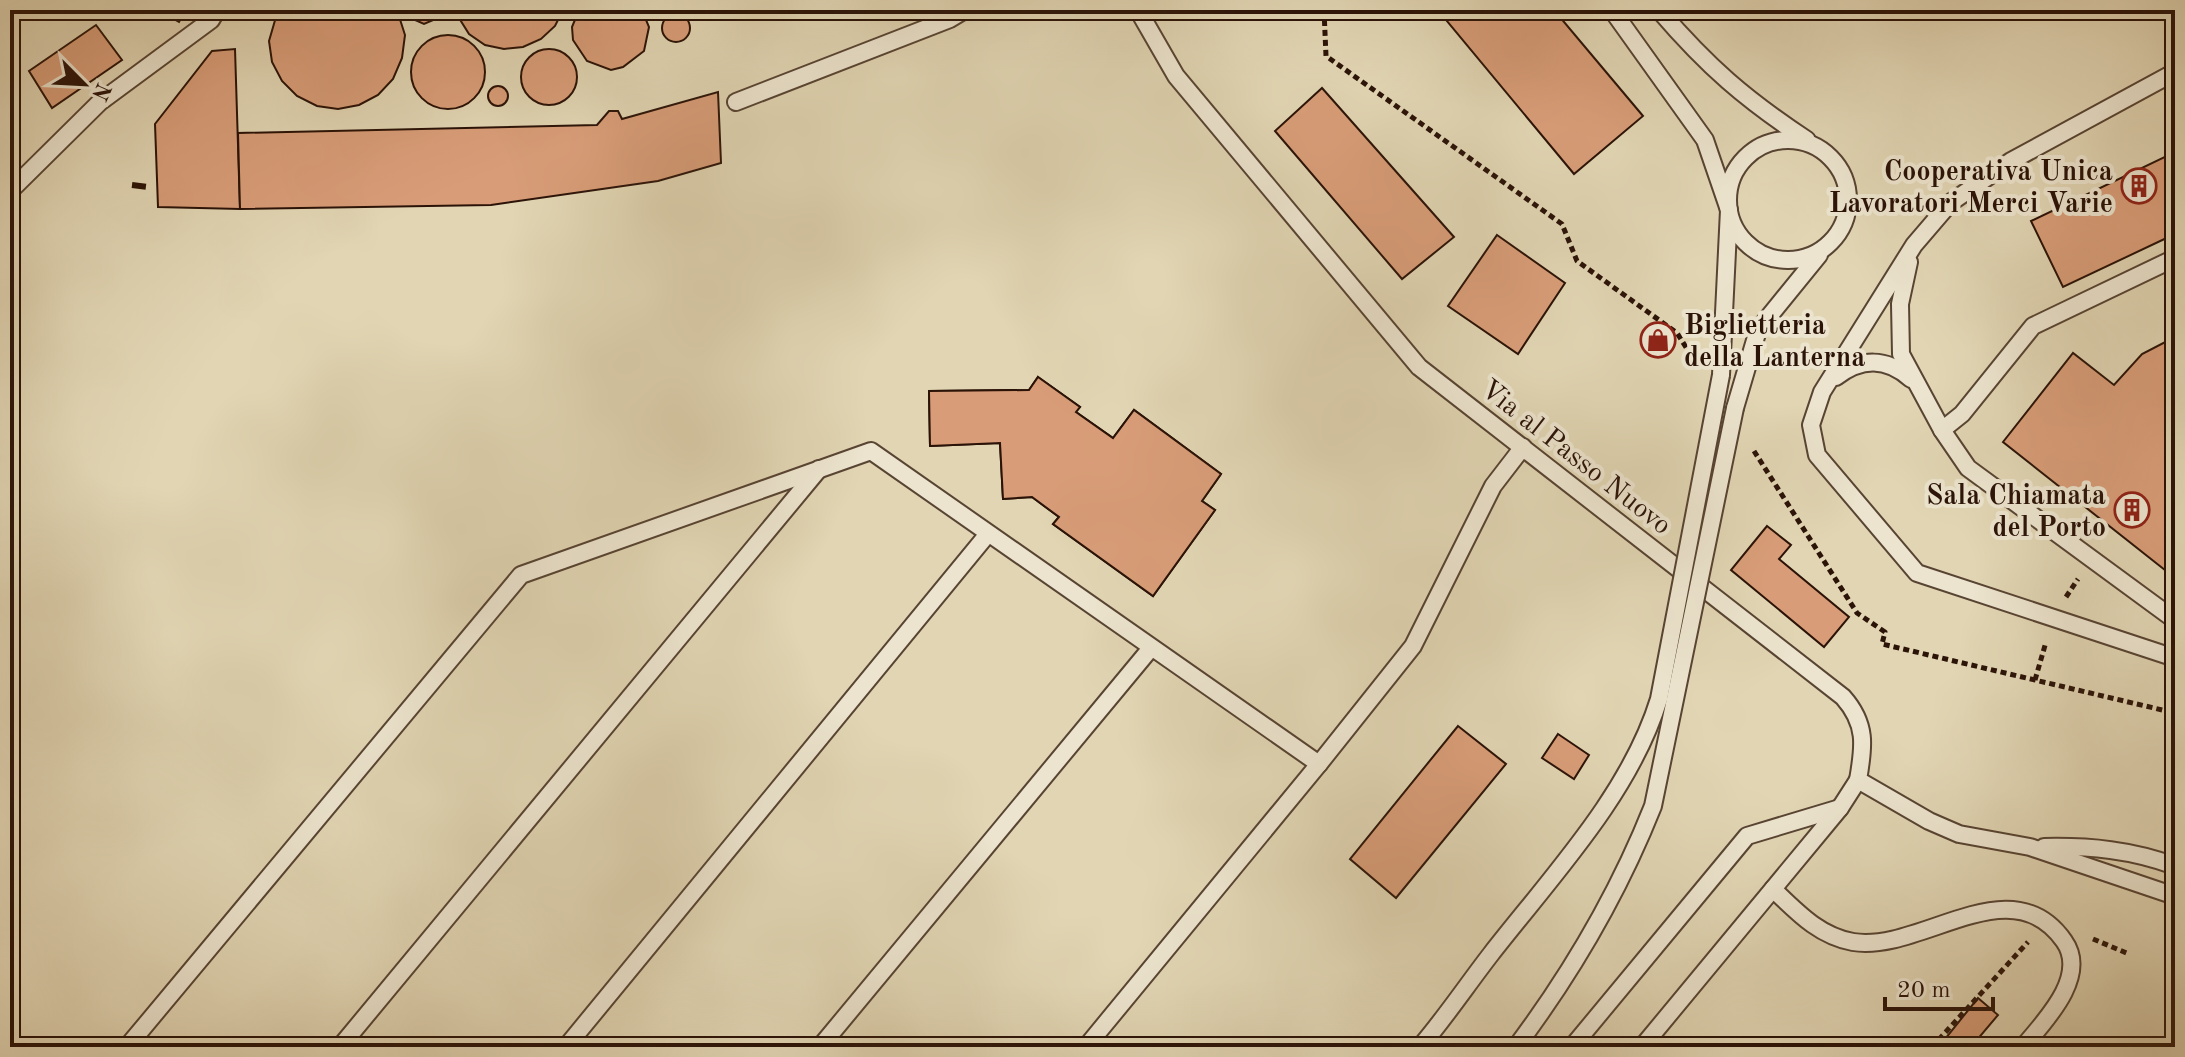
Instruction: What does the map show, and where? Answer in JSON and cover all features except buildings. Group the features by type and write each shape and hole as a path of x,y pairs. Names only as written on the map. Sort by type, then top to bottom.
{"lane":[{"path":"736,102 950,19 965,10"},
{"name":"Via al Passo Nuovo","path":"1138,10 1176,76 1419,367 1843,697 1854,709 1863,732 1858,780"},
{"path":"1612,10 1705,140 1735,229 1748,245 1765,256 1785,261 1806,258 1824,248"},
{"path":"1516,1047 1595,932 1628,867 1653,806 1735,408 1758,330 1838,234 1847,214 1848,196 1844,177 1834,160 1747,101 1659,10"},
{"path":"1667,10 1674,28"},
{"path":"10,191 100,102 214,15"},
{"path":"2175,72 1979,180 1950,203 1914,245 1822,392 1811,425 1817,455 1917,573 2175,658"},
{"path":"1420,1047 1557,874 1596,819 1650,727 1659,699 1721,375 1729,189 1747,156 1763,145 1782,140 1801,141 1819,148"},
{"path":"1914,245 1904,276 1898,330 1901,354 1912,380 1968,468 2175,620"},
{"path":"1942,430 1962,414 2033,326 2175,258"},
{"path":"1822,392 1841,373 1859,363 1888,364 1912,380"},
{"path":"1086,1047 1413,646 1493,486 1523,447"},
{"path":"127,1047 521,575 871,451 987,535 1319,764"},
{"path":"340,1047 820,468"},
{"path":"566,1047 987,535"},
{"path":"820,1047 1151,648"},
{"path":"1642,1047 1840,808 1858,780 1929,821 1959,834 2030,847 2175,896"},
{"path":"1572,1047 1747,836 1840,808"},
{"path":"2030,847 2085,846 2124,851 2175,866"},
{"path":"1773,889 1808,923 1852,942 1879,943 1911,936 1979,912 1998,909 2034,915 2046,923 2069,950 2071,969 2064,992 2023,1047"}],"path":[{"path":"1324,10 1326,56 1562,224 1577,261 1677,333 1701,371"},
{"path":"1747,440 1857,613 1885,632 1882,644 2175,713"},
{"path":"1932,1047 1978,993 2046,923"},
{"path":"2082,930 2129,954"}],"railway":[{"path":"132,185 157,188"}],"place":[{"name":"Cooperativa Unica Lavoratori Merci Varie","path":"2139,186"},
{"name":"Biglietteria della Lanterna","path":"1658,340"},
{"name":"Sala Chiamata del Porto","path":"2132,510"}]}
